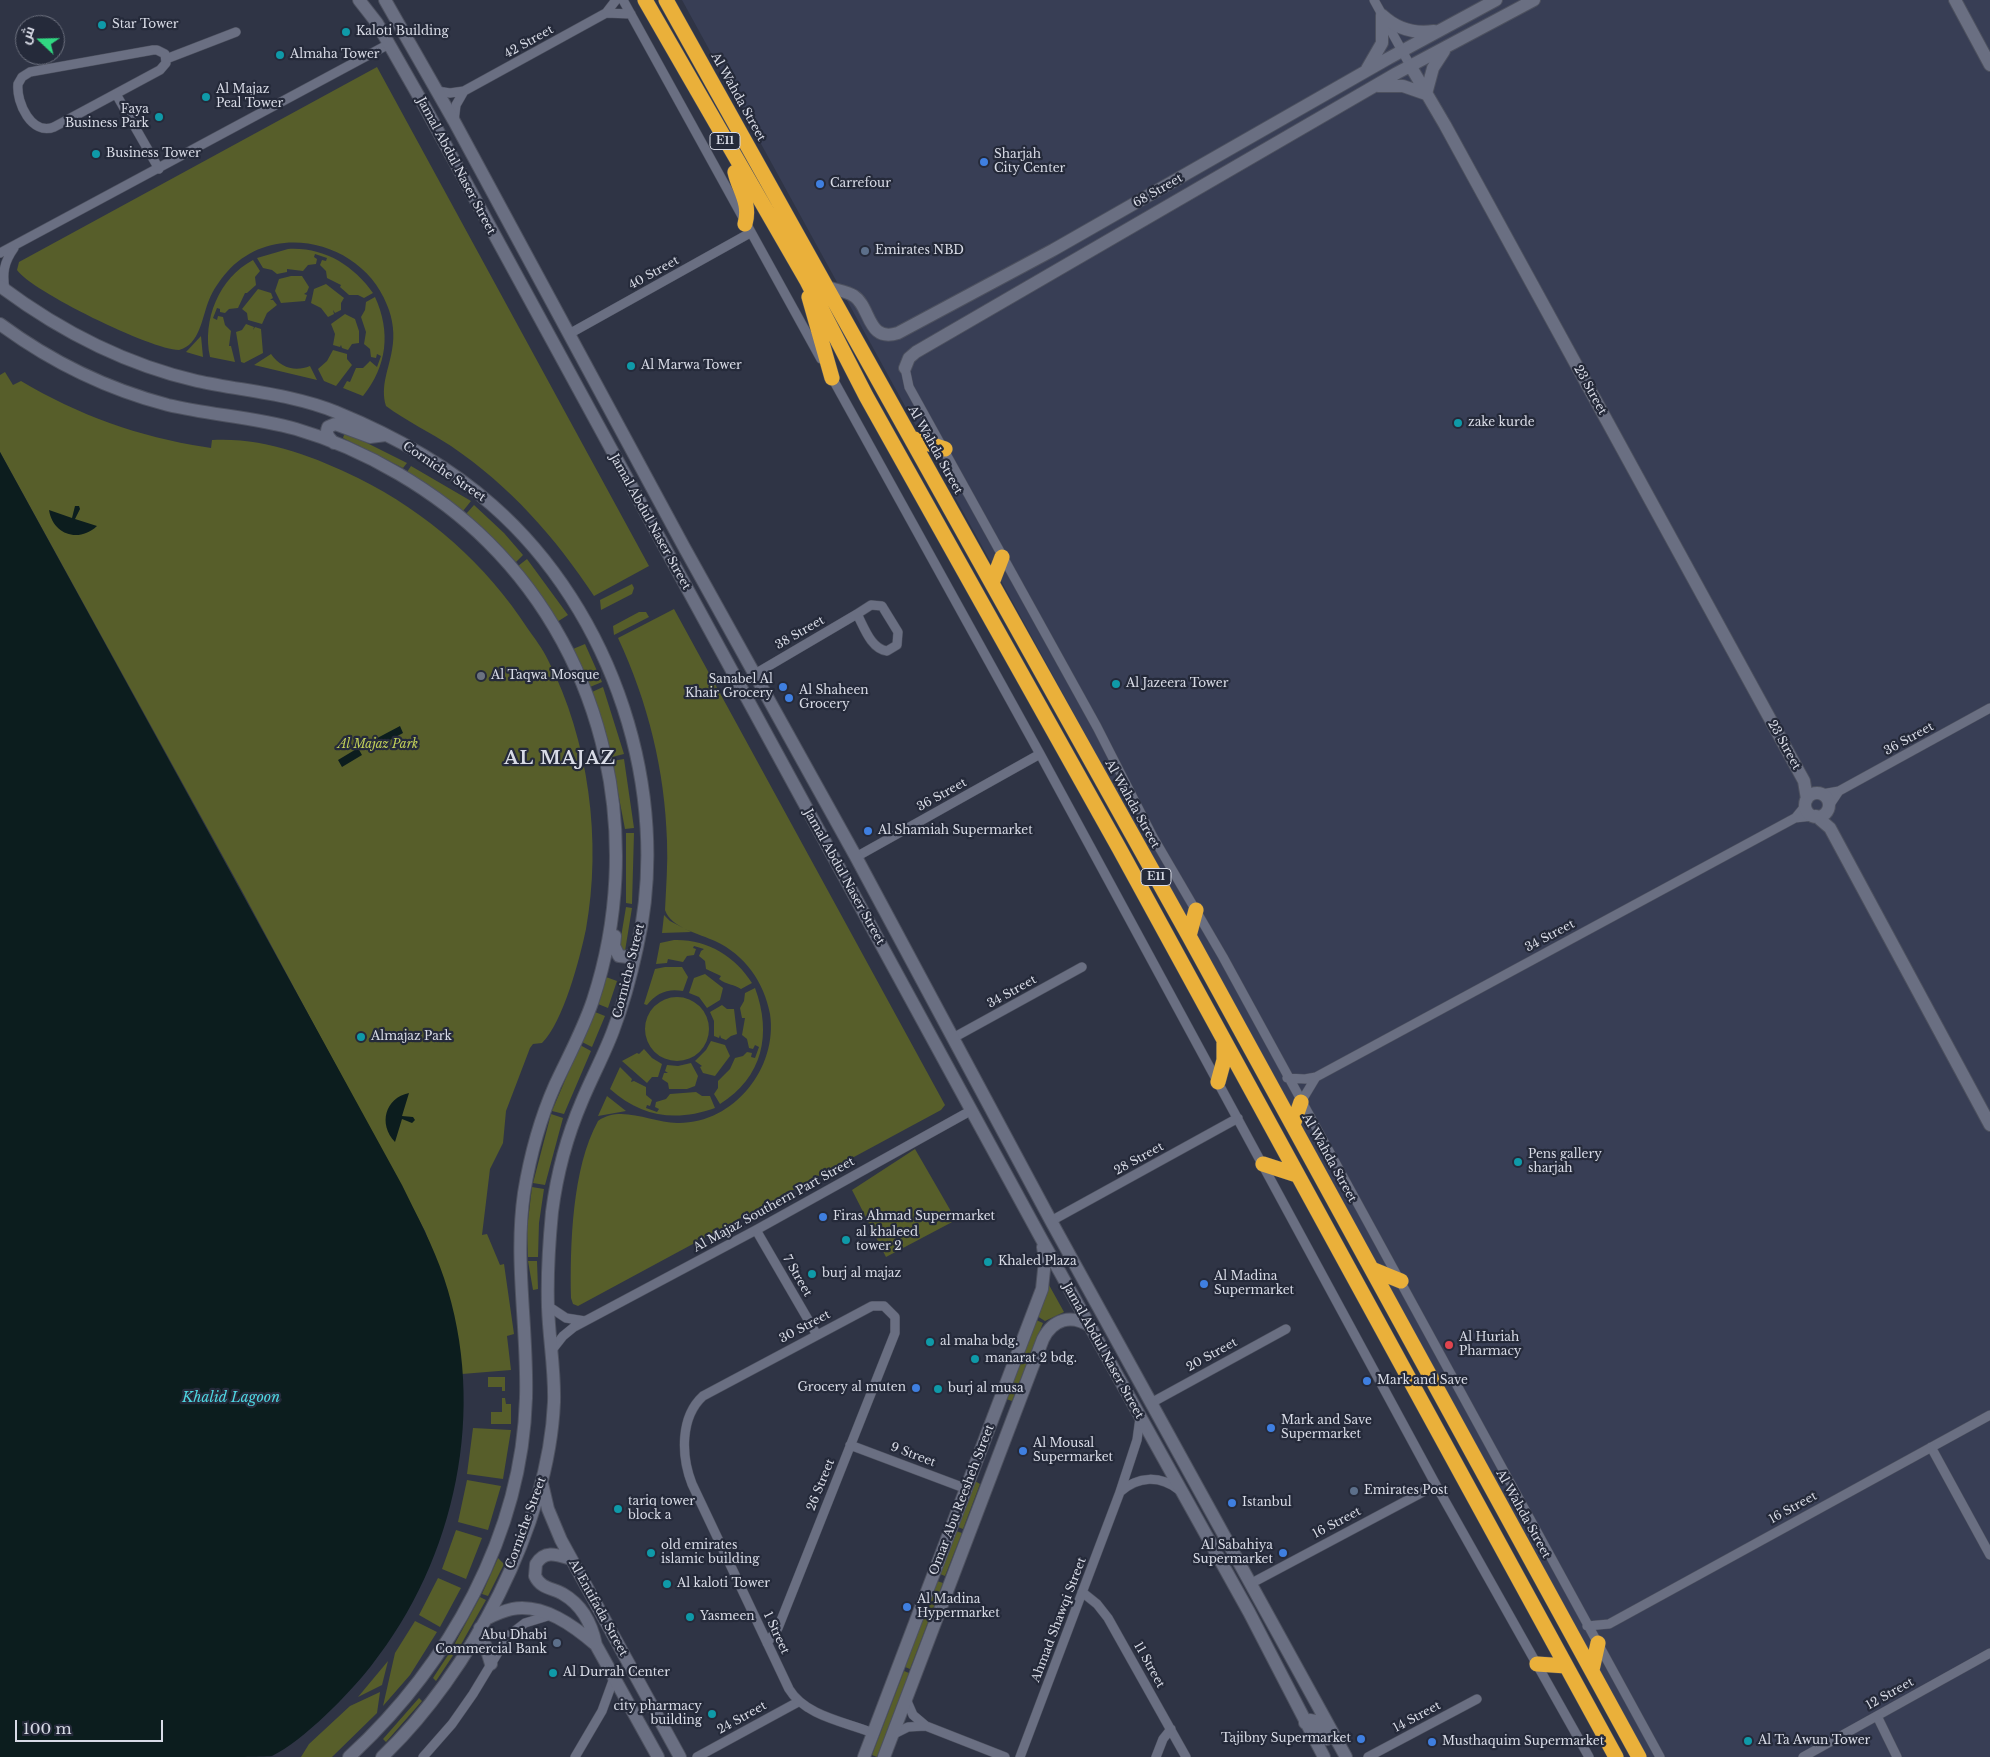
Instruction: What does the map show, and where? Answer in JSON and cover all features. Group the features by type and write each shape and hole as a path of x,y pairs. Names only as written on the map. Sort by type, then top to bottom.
{"highway":[{"name":"E11","path":"645,0 807,281 866,396 1119,848 1616,1757"},
{"name":"Al Wahda Street","path":"666,0 1374,1270 1639,1757"},
{"path":"730,148 737,179 746,201 748,228"},
{"path":"807,281 812,313 832,378"},
{"path":"911,438 945,450"},
{"path":"992,583 1002,557"},
{"path":"1189,936 1196,910"},
{"path":"1218,1082 1224,1060 1223,1039"},
{"path":"1293,1125 1301,1102"},
{"path":"1263,1164 1297,1175"},
{"path":"1374,1270 1402,1281"},
{"path":"1592,1670 1598,1643"},
{"path":"1537,1664 1566,1666"}],"street":[{"name":"Jamal Abdul Naser Street","path":"359,0 389,44 426,109 1042,1240 1179,1490 1249,1612 1324,1757"},
{"name":"Jamal Abdul Naser Street","path":"385,0 454,121 856,857 1051,1221 1343,1753"},
{"name":"42 Street","path":"437,91 450,94 464,91 606,13 616,0"},
{"path":"624,0 748,228 1040,754 1436,1485 1589,1757"},
{"name":"23 Street","path":"1374,0 1445,125 1804,781 1816,809 1830,828 1990,1125"},
{"name":"68 Street","path":"827,287 852,295 872,325 881,333 898,333 1053,250 1439,30 1496,0"},
{"name":"68 Street","path":"905,368 909,358 916,352 1090,250 1373,87 1534,0"},
{"path":"1955,0 1990,65"},
{"path":"606,13 631,14"},
{"path":"1382,15 1406,30 1426,32 1439,30"},
{"path":"1366,72 1382,43 1382,15"},
{"path":"166,59 236,32"},
{"path":"0,254 389,44"},
{"path":"1373,87 1403,86 1426,94 1433,68 1447,47"},
{"path":"157,50 162,51 166,59 164,67 116,94 54,127 42,129 37,127 27,116 18,89 20,80 30,72 157,50"},
{"path":"454,121 456,105 464,91"},
{"path":"116,94 159,169"},
{"path":"426,109 434,112 454,143 462,141 462,137"},
{"path":"1090,250 1096,240 1106,231 1213,171 1222,162 1226,152"},
{"path":"474,198 478,194 484,194 506,231 516,236"},
{"name":"40 Street","path":"569,334 748,228"},
{"path":"3,288 5,264 16,246"},
{"name":"Corniche Street","path":"3,288 68,331 134,362 204,382 316,405 386,435 455,476 492,505 512,524 531,544 564,588 604,659 619,695 631,736 644,808 646,881 636,952 614,1030 582,1101 560,1165 550,1232 548,1306 554,1381 553,1421 542,1481 522,1540 483,1623 426,1709 382,1757"},
{"path":"974,292 959,308 958,314 963,318 981,314"},
{"name":"Corniche Street","path":"0,324 66,365 120,390 170,405 271,423 334,443 402,478 464,520 484,538 521,578 553,624 586,692 608,766 617,835 615,902 608,945 591,1005 546,1107 527,1178 522,1214 520,1251 526,1400 522,1450 511,1500 484,1572 437,1656 395,1711 349,1757"},
{"path":"905,368 909,387 1097,727 1153,837 1196,910 1287,1078 1402,1281 1587,1626 1660,1757"},
{"path":"334,443 329,438 327,430 331,424 370,437 386,435"},
{"name":"38 Street","path":"756,674 872,605 882,606 898,632 897,645 886,652 880,650 875,646 857,614"},
{"name":"36 Street","path":"1816,809 1839,791 1990,708"},
{"name":"36 Street","path":"856,857 1040,754"},
{"name":"23 Street","path":"1804,781 1821,793"},
{"name":"36 Street","path":"1821,793 1839,791"},
{"path":"1816,809 1812,794 1821,793"},
{"name":"34 Street","path":"1287,1078 1305,1080 1316,1077 1795,818 1816,809"},
{"path":"615,902 620,914 614,951 623,958 636,952"},
{"path":"862,907 871,911 890,941 897,942 900,940"},
{"name":"34 Street","path":"953,1038 1082,967"},
{"path":"917,1009 926,1006 944,1037 953,1038"},
{"path":"1301,1102 1316,1077"},
{"name":"Al Majaz Southern Part Street","path":"552,1350 568,1331 756,1230 972,1110"},
{"name":"28 Street","path":"1051,1221 1238,1118"},
{"name":"7 Street","path":"756,1230 817,1335"},
{"name":"Omar Abu Reesheh Street","path":"864,1757 1045,1280 1042,1240"},
{"name":"30 Street","path":"710,1392 872,1306 878,1305 889,1308 895,1317 895,1333"},
{"path":"548,1306 566,1318 588,1320"},
{"name":"Omar Abu Reesheh Street","path":"884,1757 1046,1332 1056,1323 1068,1319 1076,1319 1090,1326"},
{"name":"20 Street","path":"1150,1402 1286,1329"},
{"name":"26 Street","path":"767,1644 778,1628 895,1333"},
{"name":"1 Street","path":"710,1392 697,1402 688,1419 685,1452 687,1468 696,1493 767,1644 789,1689 798,1702"},
{"path":"992,1473 989,1466 990,1458 1006,1418 1003,1412 997,1409"},
{"name":"16 Street","path":"1587,1626 1609,1624 1990,1415"},
{"name":"Ahmad Shawqi Street","path":"1020,1757 1120,1492 1137,1440 1140,1418"},
{"name":"9 Street","path":"850,1445 967,1489"},
{"path":"1931,1447 1990,1555"},
{"path":"1120,1492 1133,1483 1147,1479 1162,1480 1179,1490"},
{"name":"Al Entifada Street","path":"542,1481 556,1530 680,1757"},
{"name":"16 Street","path":"1250,1584 1436,1485"},
{"path":"571,1559 553,1554 545,1555 536,1564 535,1576 543,1586 564,1594 577,1606 588,1620 596,1645"},
{"name":"11 Street","path":"1082,1592 1097,1604 1108,1618 1186,1757"},
{"name":"Al Entifada Street","path":"483,1623 505,1611 520,1608 535,1609 575,1628 596,1645 658,1757"},
{"path":"1249,1612 1258,1621 1278,1656 1286,1655 1287,1650"},
{"path":"423,1757 452,1724 503,1642 513,1631 525,1623 551,1615"},
{"path":"483,1623 491,1664"},
{"path":"1598,1643 1609,1624"},
{"name":"12 Street","path":"1803,1757 1990,1653"},
{"path":"575,1757 602,1711 614,1678"},
{"path":"906,1699 913,1715 926,1726 1005,1757"},
{"name":"14 Street","path":"1368,1757 1477,1699"},
{"path":"798,1702 815,1711 873,1733"},
{"name":"24 Street","path":"697,1757 798,1702"},
{"path":"1877,1716 1897,1757"},
{"path":"1305,1723 1310,1720 1315,1721 1331,1744 1343,1753"},
{"path":"892,1735 908,1727 926,1726"},
{"path":"1156,1757 1163,1739 1171,1729"}],"shaded area":[{"path":"682,0 1990,0 1990,1757 1647,1757"}],"green space":[{"path":"377,67 649,566 594,596 564,553 512,495 451,446 386,406 384,385 393,339 393,327 389,310 375,283 358,266 338,253 316,245 292,243 268,246 246,256 227,272 219,282 209,300 196,336 186,347 179,350 144,340 93,318 44,291 17,270 19,262"},
{"path":"288,249 314,251 336,260 356,274 373,293 364,298 358,295 349,295 340,287 341,285 327,278 326,271 320,265 322,260 326,261 327,258 315,254 316,264 308,265 303,271 287,269 287,272 277,274 272,270 263,268 257,258"},
{"path":"253,260 260,271 255,277 256,285 245,293 238,308 229,309 225,313 220,312 220,309 217,308 213,318 217,320 218,316 223,317 225,325 231,331 229,346 231,346 235,362 210,357 209,329 216,301 222,289 231,278"},
{"path":"302,276 309,287 304,294 307,295 305,301 281,303 275,291 279,279"},
{"path":"326,284 344,298 341,303 341,310 335,313 333,310 334,314 328,317 321,308 311,303 314,289"},
{"path":"258,289 271,293 273,298 270,300 273,300 277,305 267,313 262,324 248,320 247,313 242,309"},
{"path":"375,297 383,323 384,348 382,361 377,373 363,396 343,388 347,381 350,382 356,368 363,368 370,361 377,367 381,356 377,354 376,358 371,357 370,349 364,344 366,332 361,317 365,310 366,302"},
{"path":"345,314 355,319 359,331 359,343 352,344 348,350 342,348 341,345 340,347 333,345 335,334 331,324"},
{"path":"246,324 254,327 253,330 255,327 261,329 263,353 244,363 241,362 236,332 242,330"},
{"path":"201,336 203,357 186,352"},
{"path":"333,350 347,354 347,359 352,365 336,386 324,381 318,369 327,361"},
{"path":"271,354 279,363 289,368 299,369 310,366 317,380 254,365"},
{"name":"Al Majaz Park","path":"5,372 13,385 21,381 87,414 133,431 180,443 211,448 212,440 231,440 269,445 323,462 358,478 408,507 454,542 494,583 512,605 546,656 562,691 582,757 592,827 593,862 591,896 586,929 570,989 550,1034 542,1043 533,1044 530,1048 506,1111 503,1143 490,1169 482,1235 487,1234 500,1265 504,1264 514,1334 507,1336 511,1370 462,1374 458,1342 448,1293 425,1231 242,891 0,452 0,375"},
{"path":"345,432 407,463 403,468 343,438"},
{"path":"411,466 471,501 463,511 407,472"},
{"path":"474,505 504,533 523,555 516,562 466,514"},
{"path":"527,559 568,615 557,622 518,566"},
{"path":"632,584 634,588 632,594 601,610 600,600"},
{"path":"674,609 945,1105 941,1110 578,1306 573,1304 571,1298 574,1207 583,1161 589,1140 598,1121 607,1116 627,1114 669,1123 679,1123 699,1121 718,1114 734,1103 748,1089 759,1072 767,1054 771,1034 767,1002 752,971 726,947 680,926 668,916 665,910 667,867 666,815 659,763 638,687 618,638"},
{"path":"639,612 646,612 649,617 614,635 613,626"},
{"path":"585,644 602,682 590,687 573,649"},
{"path":"603,687 624,754 612,757 592,692"},
{"path":"624,759 634,828 625,829 612,761"},
{"path":"626,833 634,833 632,904 626,903"},
{"path":"626,907 632,908 625,951 619,949"},
{"path":"664,915 670,921 691,932 662,933"},
{"path":"674,940 698,942 719,951 729,957 752,983 741,989 722,981 719,979 721,976 706,969 705,961 699,956 704,949 694,946 693,948 696,949 694,955 687,956 683,962 668,959 667,963 656,964 660,943"},
{"path":"682,967 688,977 683,991 672,990 663,992 654,997 647,1005 644,1004 655,969"},
{"path":"705,974 723,988 720,1000 707,1008 699,997 689,993 694,978"},
{"path":"606,977 617,981 608,1008 598,1004"},
{"path":"755,988 763,1022 763,1038 760,1053 746,1081 735,1093 720,1104 714,1094 718,1088 718,1081 730,1069 735,1058 743,1056 747,1052 752,1053 751,1057 755,1058 759,1047 755,1045 753,1049 749,1048 747,1039 742,1035 745,1018 742,1018 740,1008 744,1001 745,993"},
{"path":"677,997 695,1003 703,1011 709,1029 703,1047 695,1055 677,1061 659,1055 651,1047 645,1029 651,1011 659,1003"},
{"path":"722,1005 727,1009 734,1009 737,1034 726,1040 721,1038 720,1035 719,1038 714,1036 714,1021 710,1012"},
{"path":"595,1012 605,1016 592,1047 582,1042"},
{"path":"711,1041 725,1045 730,1056 715,1076 703,1073 700,1067 702,1066 695,1061 706,1050"},
{"path":"580,1045 591,1051 564,1114 552,1111"},
{"path":"644,1049 652,1058 662,1064 658,1077 652,1077 647,1083 622,1061 637,1053 639,1054"},
{"path":"691,1063 698,1076 695,1086 687,1089 669,1089 668,1083 662,1079 664,1073 668,1073 665,1071 667,1065 678,1066"},
{"path":"620,1067 632,1079 631,1082 634,1081 646,1087 646,1095 652,1100 650,1106 647,1105 646,1108 657,1112 659,1109 655,1107 656,1102 666,1099 670,1094 696,1092 702,1096 710,1096 715,1108 673,1116 647,1111 634,1106 610,1089"},
{"path":"607,1096 626,1111 598,1116"},
{"path":"551,1114 563,1118 545,1185 533,1183"},
{"path":"915,1149 956,1220 886,1257 852,1190"},
{"path":"532,1187 544,1189 539,1223 538,1257 528,1257 527,1229"},
{"path":"528,1261 537,1261 538,1289 533,1290"},
{"path":"1049,1285 1064,1312 1045,1321 1037,1316"},
{"path":"1036,1320 1043,1323 1012,1401 1006,1399"},
{"path":"488,1377 505,1377 505,1391 502,1391 502,1387 488,1387"},
{"path":"502,1398 505,1398 506,1404 511,1404 511,1424 491,1424 491,1412 502,1412"},
{"path":"473,1428 511,1430 503,1479 467,1474"},
{"path":"467,1480 501,1486 488,1530 458,1522"},
{"path":"975,1481 980,1484 963,1529 958,1527"},
{"path":"456,1530 482,1538 466,1579 442,1569"},
{"path":"956,1531 962,1533 945,1576 940,1574"},
{"path":"498,1558 504,1564 488,1596 482,1594"},
{"path":"438,1578 461,1588 440,1627 419,1615"},
{"path":"937,1581 943,1583 910,1669 905,1667"},
{"path":"480,1597 486,1600 459,1648 454,1645"},
{"path":"415,1621 437,1632 410,1675 383,1706 395,1653"},
{"path":"452,1649 456,1651 436,1681 433,1678"},
{"path":"388,1661 382,1685 358,1697"},
{"path":"904,1671 909,1673 877,1757 872,1755"},
{"path":"380,1692 377,1713 332,1757 301,1757 309,1744 350,1706"},
{"path":"419,1698 422,1701 386,1742 383,1739"}],"water":[{"name":"Khalid Lagoon","path":"0,452 402,1185 440,1266 457,1328 463,1379 463,1430 456,1481 443,1531 424,1579 400,1624 362,1677 311,1728 272,1756 0,1757"},
{"path":"75,506 79,506 80,509 75,519 97,526 90,531 75,535 61,531 51,519 49,510 72,518"},
{"path":"400,726 403,733 370,751 366,744"},
{"path":"358,748 362,755 342,767 338,760"},
{"path":"409,1093 402,1116 413,1117 415,1120 412,1123 402,1119 395,1142 387,1127 387,1113 394,1100"}],"place":[{"name":"Star Tower","path":"102,25"},
{"name":"Kaloti Building","path":"346,32"},
{"name":"Almaha Tower","path":"280,55"},
{"name":"Al Majaz Peal Tower","path":"206,97"},
{"name":"Faya Business Park","path":"159,117"},
{"name":"Business Tower","path":"96,154"},
{"name":"Sharjah City Center","path":"984,162"},
{"name":"Carrefour","path":"820,184"},
{"name":"Emirates NBD","path":"865,251"},
{"name":"Al Marwa Tower","path":"631,366"},
{"name":"zake kurde","path":"1458,423"},
{"name":"Al Taqwa Mosque","path":"481,676"},
{"name":"Al Jazeera Tower","path":"1116,684"},
{"name":"Sanabel Al Khair Grocery","path":"783,687"},
{"name":"Al Shaheen Grocery","path":"789,698"},
{"name":"Al Shamiah Supermarket","path":"868,831"},
{"name":"Almajaz Park","path":"361,1037"},
{"name":"Pens gallery sharjah","path":"1518,1162"},
{"name":"Firas Ahmad Supermarket","path":"823,1217"},
{"name":"al khaleed tower 2","path":"846,1240"},
{"name":"Khaled Plaza","path":"988,1262"},
{"name":"burj al majaz","path":"812,1274"},
{"name":"Al Madina Supermarket","path":"1204,1284"},
{"name":"al maha bdg.","path":"930,1342"},
{"name":"Al Huriah Pharmacy","path":"1449,1345"},
{"name":"manarat 2 bdg.","path":"975,1359"},
{"name":"Mark and Save","path":"1367,1381"},
{"name":"Grocery al muten","path":"916,1388"},
{"name":"burj al musa","path":"938,1389"},
{"name":"Mark and Save Supermarket","path":"1271,1428"},
{"name":"Al Mousal Supermarket","path":"1023,1451"},
{"name":"Emirates Post","path":"1354,1491"},
{"name":"Istanbul","path":"1232,1503"},
{"name":"tariq tower block a","path":"618,1509"},
{"name":"old emirates islamic building","path":"651,1553"},
{"name":"Al Sabahiya Supermarket","path":"1283,1553"},
{"name":"Al kaloti Tower","path":"667,1584"},
{"name":"Al Madina Hypermarket","path":"907,1607"},
{"name":"Yasmeen","path":"690,1617"},
{"name":"Abu Dhabi Commercial Bank","path":"557,1643"},
{"name":"Al Durrah Center","path":"553,1673"},
{"name":"city pharmacy building","path":"712,1714"},
{"name":"Tajibny Supermarket","path":"1361,1739"},
{"name":"Al Ta Awun Tower","path":"1748,1741"},
{"name":"Musthaquim Supermarket","path":"1432,1742"}],"district":[{"name":"AL MAJAZ","path":"560,759"}]}
